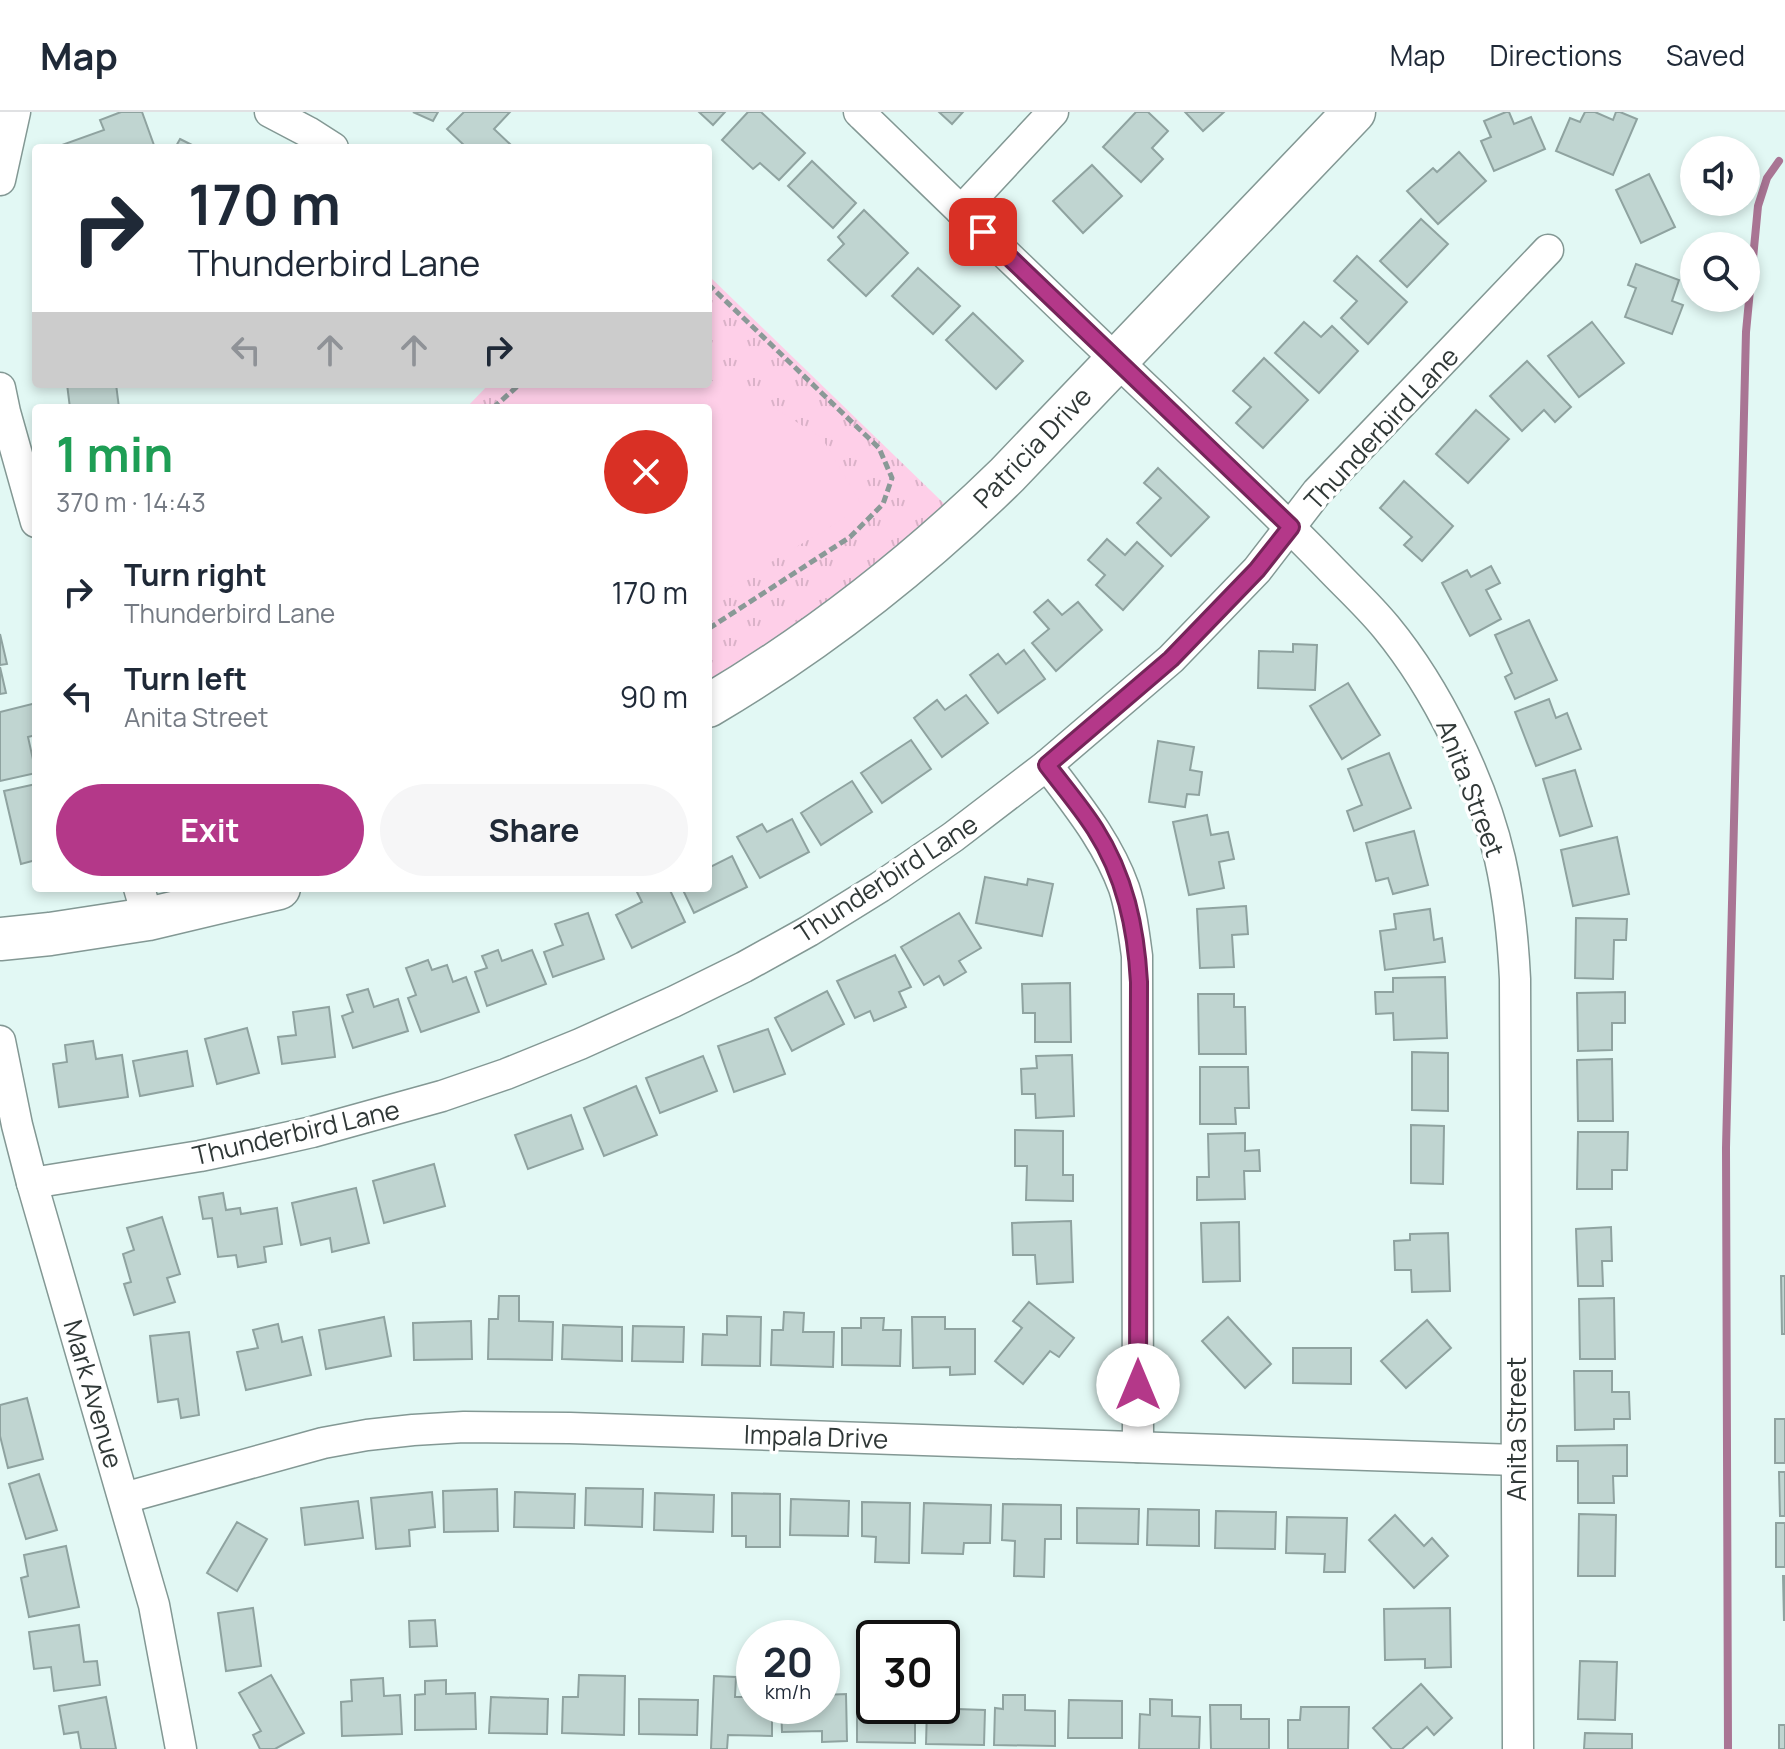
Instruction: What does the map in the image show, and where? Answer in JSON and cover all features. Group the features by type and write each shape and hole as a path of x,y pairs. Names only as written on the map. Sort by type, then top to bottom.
{"street":[{"path":"0,180 15,112"},
{"path":"270,112 327,144"},
{"name":"Anita Street","path":"859,112 1291,527 1379,619 1437,703 1470,770 1499,857 1510,916 1515,979 1518,1749"},
{"path":"961,211 1053,112"},
{"name":"Patricia Drive","path":"712,703 833,622 961,520 1354,112"},
{"name":"Thunderbird Lane","path":"32,1183 200,1156 312,1132 442,1096 580,1044 744,967 809,931 953,837 1047,765 1171,659 1257,570 1317,492 1548,250"},
{"path":"0,388 32,508"},
{"path":"1047,765 1094,827 1107,850 1125,891 1137,956 1138,1447"},
{"path":"0,939 63,933 144,904 245,892"},
{"name":"Mark Avenue","path":"0,1041 32,1183 154,1605 181,1749"},
{"name":"Impala Drive","path":"124,1498 323,1443 426,1429 530,1427 1516,1460"}],"path":[{"path":"712,288 879,448 892,478 883,504 850,537 712,626"},
{"path":"498,404 516,388"}],"green space":[{"path":"712,279 961,520 712,700 712,404 470,404 485,388 712,388"},
{"path":"712,381 744,389 822,438 863,507 712,598 712,404 522,404 551,388 712,388"}],"building":[{"path":"121,112 142,112 154,144 65,144 104,130 100,120"},
{"path":"413,112 438,112 433,121"},
{"path":"464,112 510,112 494,129 510,144 463,144 447,129"},
{"path":"699,112 725,112 713,125"},
{"path":"748,112 761,112 805,153 779,180 760,163 753,169 722,140"},
{"path":"939,112 963,112 952,124"},
{"path":"1136,112 1148,112 1168,131 1152,148 1163,159 1141,182 1103,147"},
{"path":"1185,112 1224,112 1203,131"},
{"path":"1509,112 1514,124 1531,117 1545,149 1494,171 1481,141 1491,137 1484,121"},
{"path":"1585,112 1595,112 1613,120 1616,112 1620,112 1637,119 1613,175 1556,151 1570,118 1580,122"},
{"path":"1459,152 1486,181 1438,224 1407,191 1433,168 1437,172"},
{"path":"812,161 856,203 833,228 788,186"},
{"path":"1092,165 1122,196 1083,233 1053,201"},
{"path":"1649,174 1675,227 1641,243 1616,190"},
{"path":"864,210 908,253 866,296 828,260 844,244 838,237"},
{"path":"1421,219 1448,244 1407,287 1380,261"},
{"path":"1357,256 1407,302 1368,344 1341,318 1357,301 1334,281"},
{"path":"1636,264 1679,280 1672,301 1680,304 1680,312 1672,334 1625,317 1636,288 1628,285"},
{"path":"918,268 960,306 933,334 892,296"},
{"path":"973,313 1023,361 996,389 946,340"},
{"path":"1304,322 1321,337 1332,326 1358,351 1319,393 1275,353"},
{"path":"1592,322 1624,363 1579,397 1548,356"},
{"path":"1264,358 1308,400 1263,448 1236,423 1251,407 1233,391"},
{"path":"1527,361 1571,407 1555,422 1544,410 1522,431 1490,396"},
{"path":"68,388 116,388 118,404 70,404"},
{"path":"1476,410 1509,439 1468,483 1436,454"},
{"path":"1158,468 1209,517 1171,556 1137,523 1161,498 1144,483"},
{"path":"1404,481 1453,526 1422,561 1404,545 1412,537 1380,508"},
{"path":"1107,539 1125,555 1137,542 1163,566 1123,610 1096,585 1105,575 1088,560"},
{"path":"1491,566 1500,583 1486,590 1501,619 1470,636 1442,583 1467,570 1471,577"},
{"path":"1048,600 1062,615 1078,602 1102,630 1056,671 1032,643 1049,629 1034,612"},
{"path":"1529,620 1557,680 1515,699 1505,677 1512,673 1495,635"},
{"path":"0,634 7,664 0,665"},
{"path":"1293,644 1317,645 1315,690 1258,688 1259,651 1293,652"},
{"path":"1024,650 1045,679 998,713 970,675 998,654 1006,664"},
{"path":"0,667 6,693 0,694"},
{"path":"1348,683 1380,735 1342,759 1310,706"},
{"path":"966,695 988,723 942,757 914,718 937,700 945,710"},
{"path":"1549,699 1556,718 1567,713 1581,749 1536,766 1515,712"},
{"path":"32,704 32,736 28,737 32,774 0,781 0,712"},
{"path":"911,740 931,769 882,803 861,773"},
{"path":"1158,741 1194,747 1190,770 1202,772 1199,795 1187,794 1185,807 1149,802"},
{"path":"1389,753 1411,808 1354,831 1347,811 1362,805 1348,769"},
{"path":"1575,770 1592,826 1560,836 1543,779"},
{"path":"852,781 872,812 821,845 801,813"},
{"path":"32,785 32,861 21,864 4,791"},
{"path":"1207,815 1211,835 1228,832 1234,859 1219,862 1224,888 1189,895 1173,822"},
{"path":"792,819 809,852 760,878 737,837 762,824 767,832"},
{"path":"1414,831 1428,885 1393,894 1388,878 1376,881 1366,843"},
{"path":"1617,837 1629,894 1573,906 1561,850"},
{"path":"732,856 747,887 694,913 684,892 712,892 712,866"},
{"path":"985,877 1027,885 1028,879 1053,884 1042,936 976,923"},
{"path":"637,892 671,892 685,922 632,948 616,915 642,902"},
{"path":"1246,906 1248,934 1232,935 1234,967 1200,968 1197,909"},
{"path":"1430,909 1434,940 1442,938 1445,962 1385,970 1380,931 1396,929 1394,914"},
{"path":"588,913 604,959 553,977 544,952 563,945 555,924"},
{"path":"959,913 981,948 959,961 966,972 944,985 939,976 924,985 901,947"},
{"path":"1576,918 1627,919 1626,940 1614,940 1613,979 1575,978"},
{"path":"498,950 502,961 532,950 546,984 487,1006 475,972 487,968 482,956"},
{"path":"895,955 911,987 899,992 906,1007 874,1021 870,1011 855,1018 837,981"},
{"path":"428,960 432,970 447,965 453,982 466,977 479,1012 421,1032 408,998 416,995 406,968"},
{"path":"1445,977 1447,1038 1394,1040 1393,1013 1376,1014 1375,992 1393,992 1393,978"},
{"path":"1070,983 1071,1042 1035,1042 1035,1013 1023,1013 1022,984"},
{"path":"368,989 374,1007 398,999 408,1031 353,1048 342,1016 353,1012 347,995"},
{"path":"827,991 844,1024 792,1051 775,1018"},
{"path":"1625,992 1625,1023 1612,1023 1612,1050 1578,1051 1577,993"},
{"path":"1198,994 1234,994 1234,1007 1245,1007 1246,1054 1199,1054"},
{"path":"329,1007 335,1057 282,1064 278,1037 296,1035 293,1012"},
{"path":"247,1028 259,1073 217,1084 205,1039"},
{"path":"768,1029 785,1074 734,1092 718,1046"},
{"path":"93,1041 96,1059 122,1055 128,1097 59,1107 53,1064 67,1062 65,1045"},
{"path":"187,1051 193,1086 140,1096 133,1061"},
{"path":"1412,1052 1448,1053 1448,1111 1412,1110"},
{"path":"1072,1055 1074,1116 1036,1118 1035,1094 1022,1094 1021,1069 1037,1068 1036,1056"},
{"path":"703,1056 717,1091 660,1113 646,1078"},
{"path":"1612,1059 1613,1121 1578,1121 1577,1060"},
{"path":"1200,1067 1248,1067 1249,1108 1235,1108 1236,1124 1200,1124"},
{"path":"636,1086 657,1135 604,1156 584,1108"},
{"path":"571,1115 583,1149 528,1169 515,1135"},
{"path":"1411,1125 1444,1126 1443,1184 1411,1183"},
{"path":"1015,1130 1063,1131 1063,1175 1073,1175 1073,1201 1026,1200 1027,1166 1015,1166"},
{"path":"1578,1132 1628,1132 1627,1170 1612,1170 1612,1189 1577,1189"},
{"path":"1245,1133 1245,1151 1259,1150 1260,1171 1244,1171 1245,1199 1197,1200 1197,1177 1209,1177 1208,1134"},
{"path":"434,1164 445,1206 384,1223 373,1181"},
{"path":"356,1188 369,1243 332,1252 330,1238 301,1245 292,1203"},
{"path":"223,1193 226,1210 240,1208 241,1214 277,1208 282,1244 264,1247 266,1262 238,1267 236,1255 218,1257 212,1218 203,1219 199,1197"},
{"path":"162,1217 180,1274 167,1278 175,1302 134,1315 124,1284 131,1282 123,1254 134,1250 127,1228"},
{"path":"1071,1221 1073,1282 1037,1284 1035,1255 1013,1255 1012,1223"},
{"path":"1239,1222 1240,1281 1203,1282 1201,1223"},
{"path":"1611,1227 1612,1261 1602,1261 1603,1286 1578,1286 1576,1229"},
{"path":"1448,1233 1450,1291 1412,1292 1411,1270 1395,1270 1394,1241 1410,1240 1410,1234"},
{"path":"1781,1276 1785,1276 1785,1334 1782,1334"},
{"path":"499,1296 519,1296 519,1321 553,1322 552,1360 488,1359 489,1319 498,1319"},
{"path":"1614,1298 1615,1359 1580,1359 1579,1299"},
{"path":"1029,1302 1074,1338 1059,1357 1050,1351 1023,1384 995,1361 1022,1328 1013,1321"},
{"path":"784,1312 804,1313 803,1332 834,1332 833,1367 771,1365 772,1330 783,1330"},
{"path":"727,1316 761,1317 760,1366 702,1365 703,1334 727,1335"},
{"path":"384,1317 391,1356 326,1369 319,1330"},
{"path":"912,1317 945,1317 945,1329 975,1329 975,1374 950,1375 950,1367 913,1368"},
{"path":"1228,1317 1271,1364 1245,1388 1202,1341"},
{"path":"861,1318 884,1318 883,1330 901,1330 900,1366 842,1365 842,1328 861,1328"},
{"path":"1427,1320 1451,1348 1406,1388 1381,1361"},
{"path":"471,1321 472,1359 414,1360 413,1323"},
{"path":"278,1324 282,1342 302,1337 311,1375 246,1390 237,1352 258,1348 253,1330"},
{"path":"563,1325 622,1327 622,1361 562,1359"},
{"path":"633,1326 684,1327 683,1362 632,1361"},
{"path":"189,1332 199,1415 181,1418 178,1399 158,1402 150,1336"},
{"path":"1293,1348 1351,1348 1351,1384 1293,1383"},
{"path":"1574,1371 1612,1371 1612,1392 1629,1392 1630,1419 1614,1419 1614,1429 1575,1430"},
{"path":"27,1398 43,1459 8,1468 0,1436 0,1405"},
{"path":"1775,1419 1785,1419 1785,1463 1775,1463"},
{"path":"1627,1445 1627,1476 1613,1476 1614,1503 1578,1503 1578,1461 1557,1461 1557,1446"},
{"path":"1779,1472 1785,1472 1785,1516 1780,1516"},
{"path":"39,1474 57,1530 26,1539 9,1484"},
{"path":"586,1488 643,1489 642,1527 585,1525"},
{"path":"497,1489 498,1531 444,1532 443,1491"},
{"path":"432,1492 435,1527 409,1530 410,1546 376,1549 371,1498"},
{"path":"515,1492 575,1494 574,1528 514,1527"},
{"path":"655,1493 714,1495 713,1532 654,1530"},
{"path":"732,1493 780,1494 780,1547 746,1547 746,1536 732,1536"},
{"path":"791,1499 849,1501 848,1536 790,1535"},
{"path":"358,1501 363,1538 305,1545 301,1508"},
{"path":"862,1502 910,1503 909,1563 875,1562 876,1537 862,1536"},
{"path":"924,1503 991,1505 990,1543 964,1543 963,1554 922,1553"},
{"path":"1003,1504 1061,1505 1061,1539 1045,1539 1044,1577 1014,1576 1015,1541 1002,1540"},
{"path":"1077,1508 1139,1509 1138,1544 1077,1543"},
{"path":"1148,1509 1199,1510 1199,1546 1147,1545"},
{"path":"1216,1511 1276,1512 1275,1549 1215,1548"},
{"path":"1579,1514 1616,1515 1615,1576 1578,1576"},
{"path":"1395,1515 1424,1546 1432,1538 1448,1556 1414,1588 1369,1540"},
{"path":"1287,1517 1347,1518 1345,1572 1324,1572 1325,1554 1286,1553"},
{"path":"237,1522 267,1539 237,1591 207,1573"},
{"path":"1776,1523 1785,1523 1785,1567 1776,1567"},
{"path":"66,1546 79,1607 29,1617 21,1578 28,1576 24,1555"},
{"path":"1785,1576 1785,1620 1784,1620"},
{"path":"253,1608 261,1666 226,1671 218,1613"},
{"path":"1450,1608 1451,1667 1425,1668 1425,1659 1385,1660 1384,1609"},
{"path":"435,1620 437,1646 410,1647 409,1621"},
{"path":"79,1625 84,1662 97,1661 100,1685 54,1691 51,1667 34,1669 29,1632"},
{"path":"1580,1661 1617,1662 1615,1720 1578,1719"},
{"path":"271,1675 304,1733 275,1749 260,1749 253,1735 261,1731 239,1693"},
{"path":"579,1675 625,1676 624,1735 562,1733 563,1697 578,1697"},
{"path":"714,1676 736,1677 736,1724 772,1724 772,1736 728,1735 727,1749 711,1749"},
{"path":"383,1678 384,1696 400,1695 402,1734 342,1736 341,1702 352,1701 351,1680"},
{"path":"446,1680 446,1694 475,1693 476,1729 415,1730 415,1695 425,1694 425,1681"},
{"path":"1421,1684 1452,1718 1434,1735 1427,1727 1402,1749 1392,1749 1373,1728"},
{"path":"840,1694 846,1694 847,1741 822,1742 822,1731 782,1732 782,1724 840,1724"},
{"path":"1003,1695 1025,1695 1025,1710 1055,1711 1055,1746 994,1745 995,1708 1003,1709"},
{"path":"106,1697 116,1749 81,1749 78,1732 64,1734 59,1706"},
{"path":"491,1697 548,1699 547,1734 489,1733"},
{"path":"639,1699 698,1700 697,1735 639,1734"},
{"path":"1150,1699 1172,1700 1172,1716 1200,1717 1199,1749 1139,1749 1140,1714 1150,1715"},
{"path":"1069,1700 1122,1701 1122,1738 1068,1738"},
{"path":"1210,1705 1241,1705 1241,1719 1269,1719 1269,1749 1211,1749"},
{"path":"1301,1707 1349,1707 1348,1749 1288,1749 1288,1720 1300,1720"},
{"path":"960,1709 985,1710 984,1745 926,1744 927,1724 960,1724"},
{"path":"857,1724 915,1724 915,1743 857,1742"},
{"path":"1779,1725 1785,1725 1785,1749 1779,1749"},
{"path":"1585,1733 1632,1734 1632,1749 1584,1749"}],"waterway":[{"path":"1728,1749 1726,1148 1746,332 1758,206 1767,178 1779,161"}],"route":[{"path":"983,232 1291,527 1257,570 1171,659 1047,765 1094,827 1107,850 1125,891 1134,930 1139,982 1138,1385"}]}
